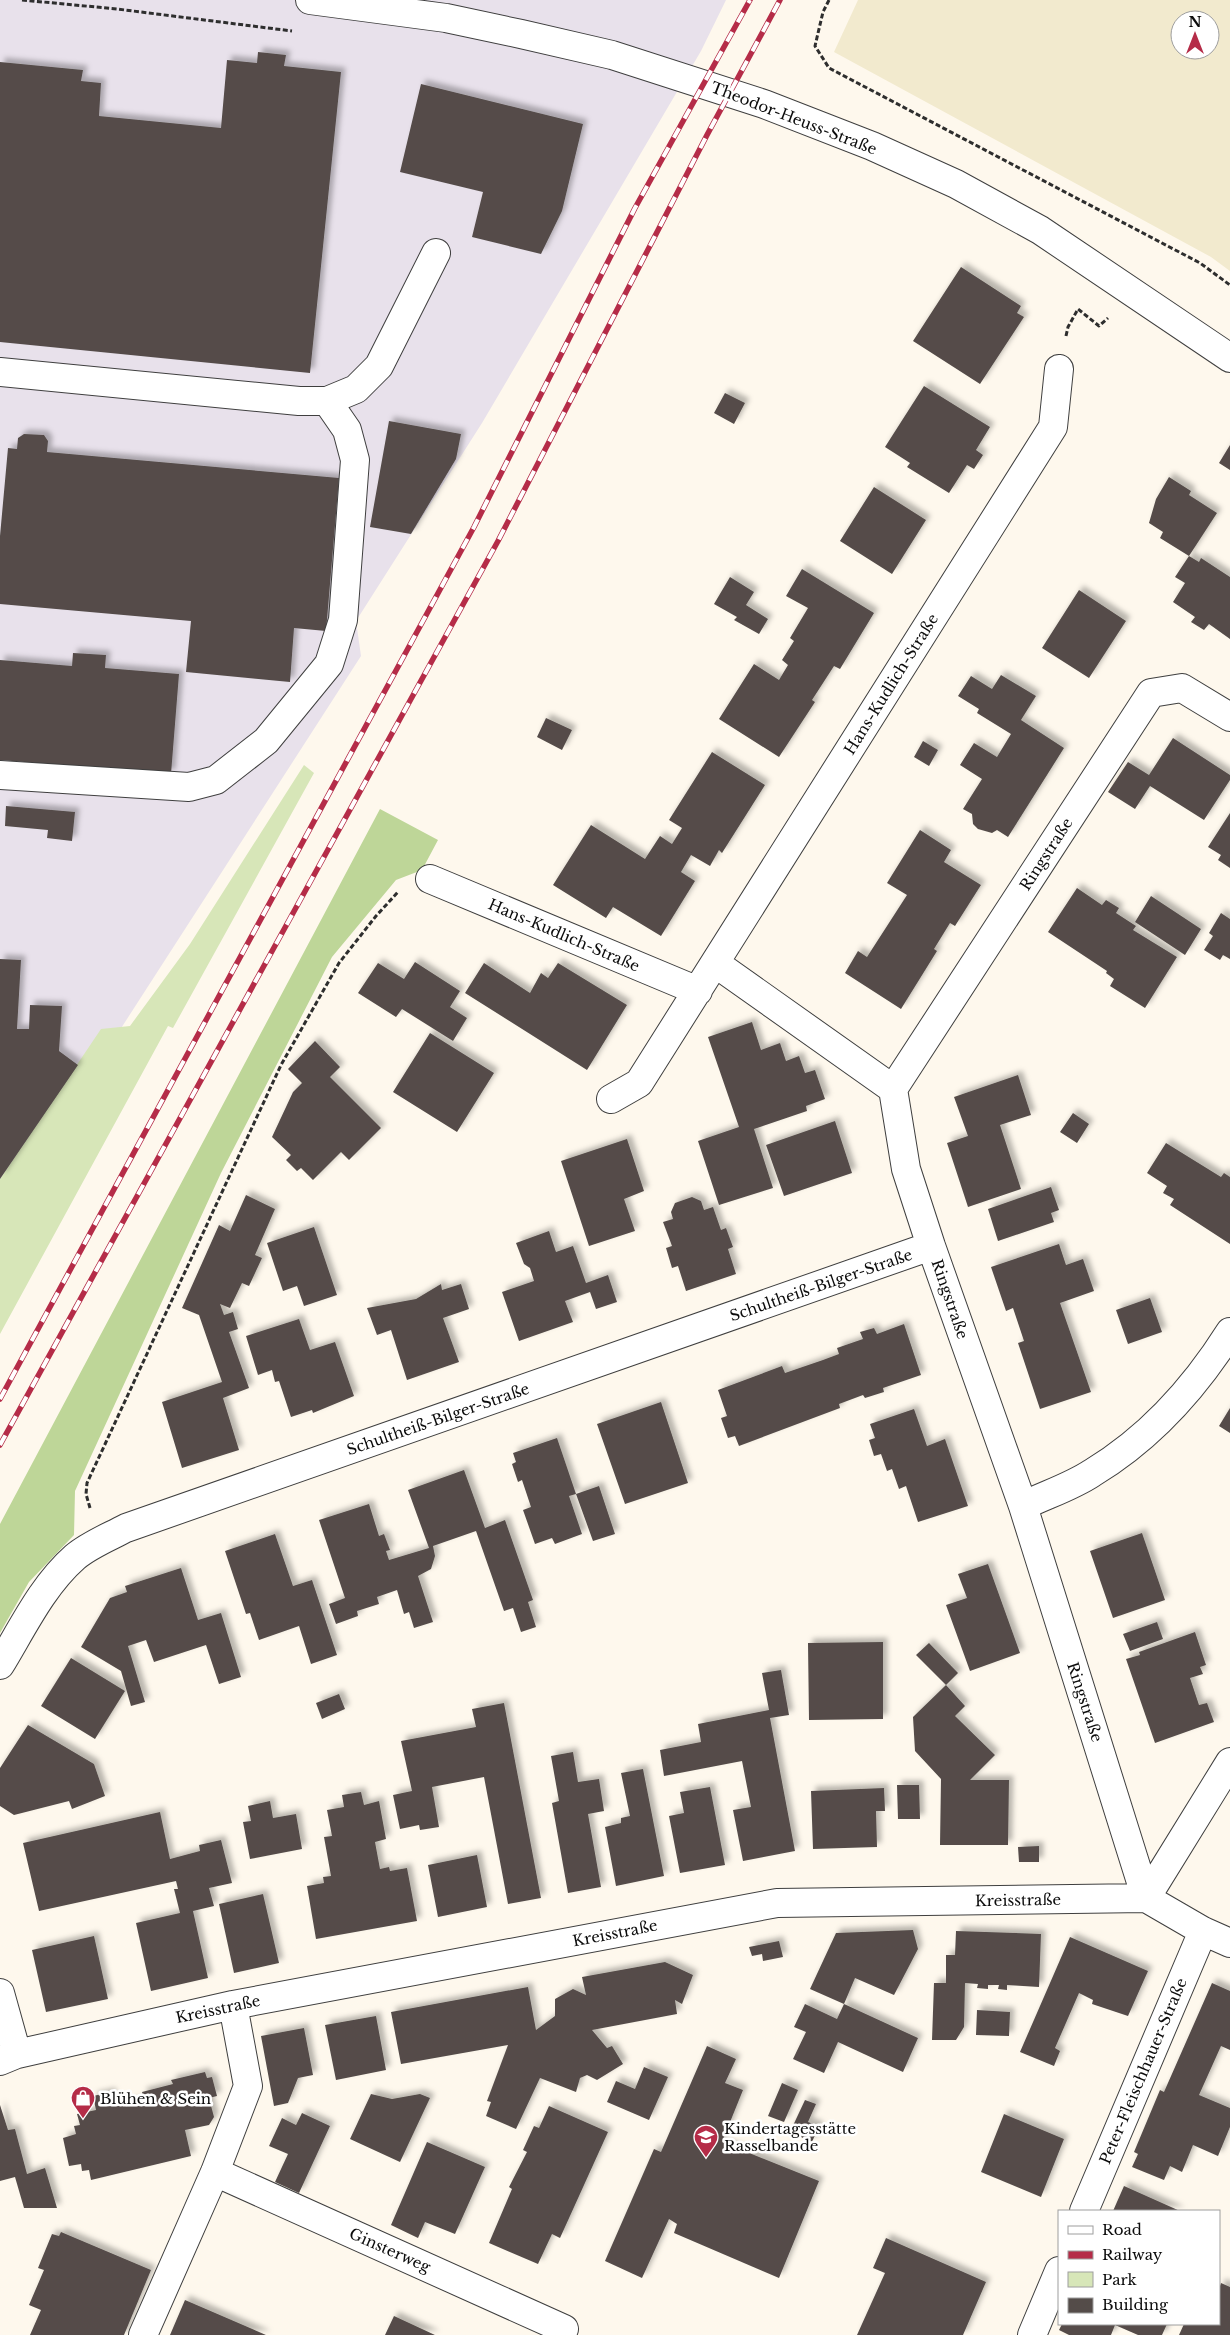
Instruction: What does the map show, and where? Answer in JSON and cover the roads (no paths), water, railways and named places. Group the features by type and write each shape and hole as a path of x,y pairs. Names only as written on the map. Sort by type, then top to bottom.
{"street":[{"name":"Theodor-Heuss-Straße","path":"310,0 446,18 612,55 764,104 854,139 956,184 1040,230 1230,358"},
{"path":"0,372 299,401 327,401 356,389 379,366 436,252"},
{"name":"Hans-Kudlich-Straße","path":"611,1099 638,1083 1053,427 1060,369"},
{"path":"0,775 189,787 216,780 266,741 329,664 343,620 356,460 347,430 327,401"},
{"name":"Ringstraße","path":"1146,1898 1023,1506 931,1246 906,1169 893,1089 1151,693 1182,688 1230,718"},
{"name":"Hans-Kudlich-Straße","path":"430,879 698,990"},
{"path":"715,963 893,1089"},
{"name":"Schultheiß-Bilger-Straße","path":"0,1665 45,1591 62,1569 77,1556 126,1528 931,1246"},
{"path":"1023,1506 1091,1474 1130,1448 1167,1414 1194,1384 1230,1332"},
{"path":"1230,1762 1146,1898 1202,1931 1230,1943"},
{"name":"Kreisstraße","path":"9,2057 233,2005 777,1903 1146,1898"},
{"name":"Peter-Fleischhauer-Straße","path":"1084,2210 1202,1931"},
{"path":"0,1992 9,2057"},
{"path":"143,2335 215,2172 248,2086 233,2005"},
{"name":"Ginsterweg","path":"215,2172 564,2329"},
{"path":"1032,2335 1058,2273"}],"railway":[{"path":"0,1399 474,527 635,208 750,0"},
{"path":"0,1445 498,541 707,135 780,0"}],"place":[{"name":"Blühen & Sein","path":"83,2119"},
{"name":"Kindertagesstätte Rasselbande","path":"706,2158"}]}
